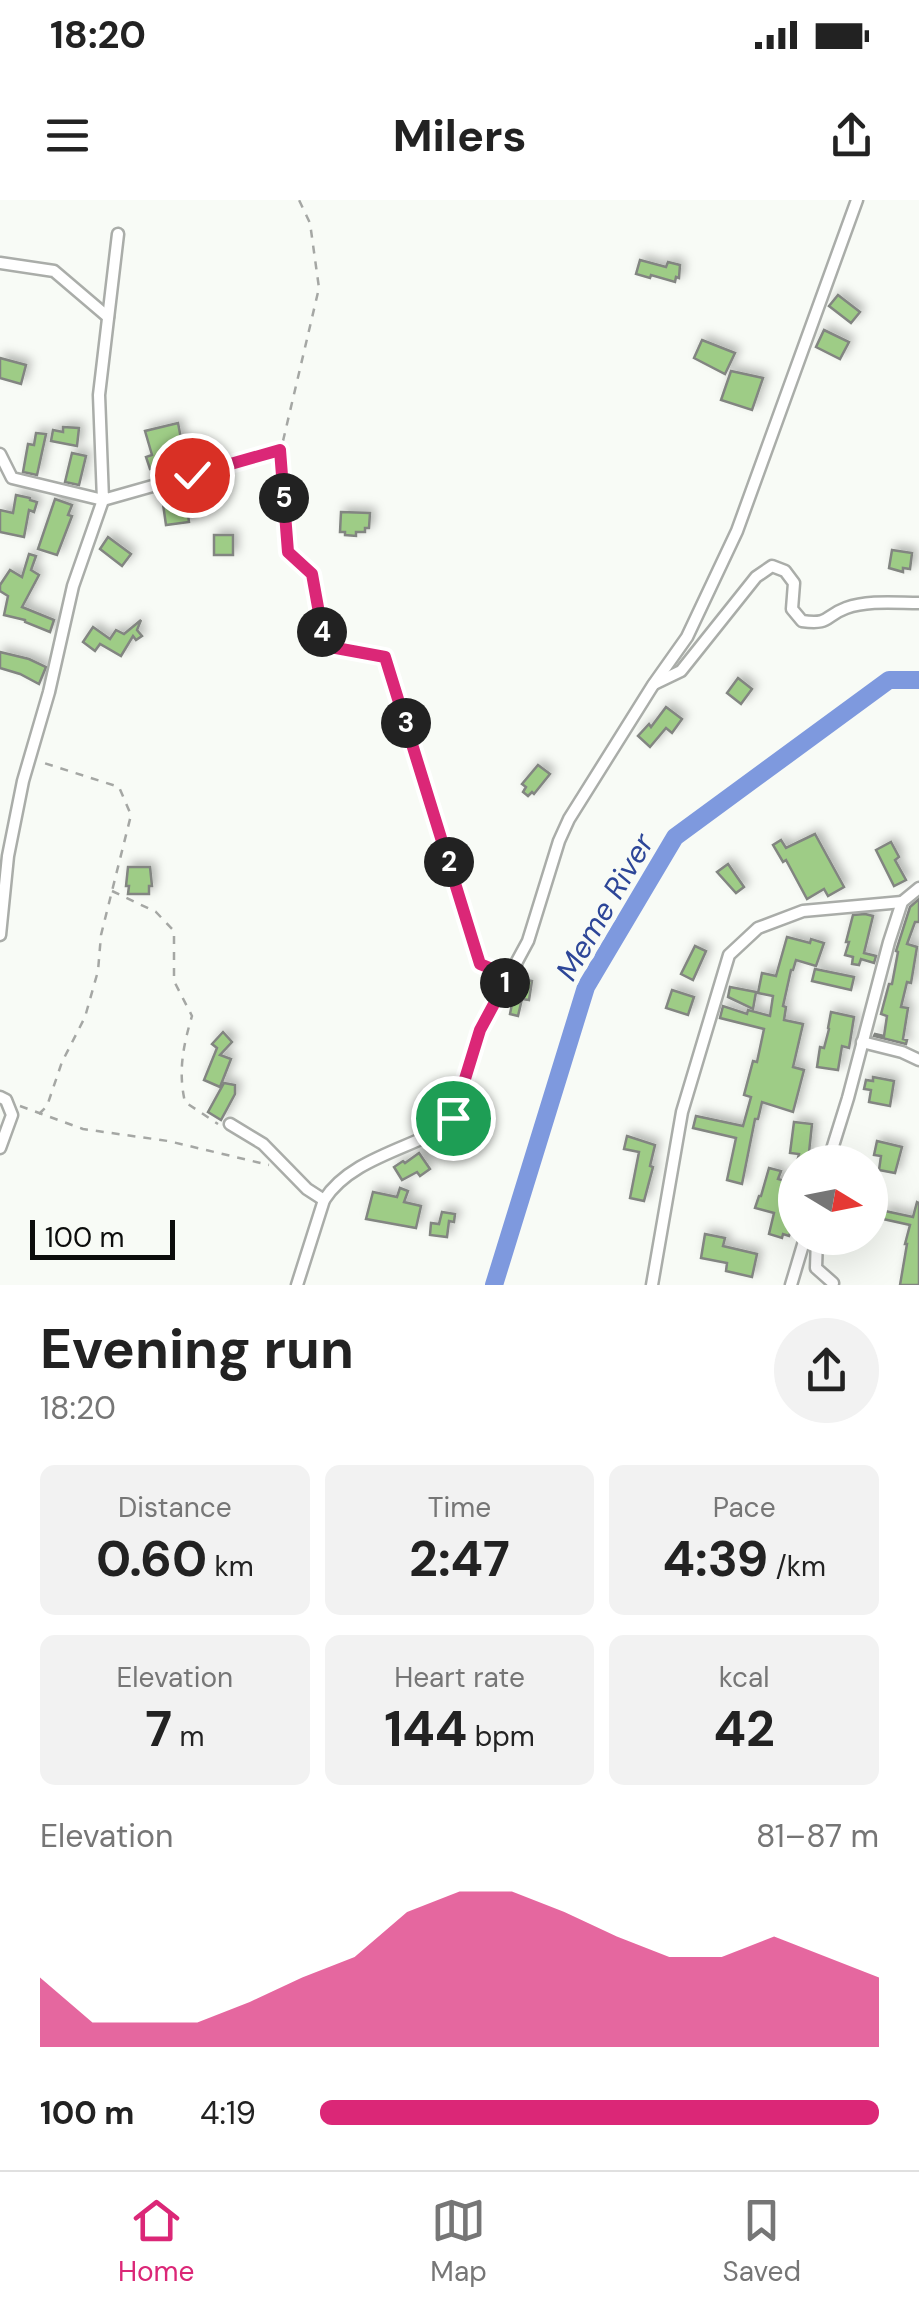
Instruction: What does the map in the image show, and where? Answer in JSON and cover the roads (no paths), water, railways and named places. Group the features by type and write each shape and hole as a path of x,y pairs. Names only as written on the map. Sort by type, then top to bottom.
{"street":[{"path":"298,1285 324,1200 331,1190 350,1172 442,1130 453,1118 480,1030 528,941 558,841 653,685 687,637 737,531 857,200"},
{"path":"0,935 8,856 30,758 73,586 103,500 99,395 118,234"},
{"path":"0,263 54,270 108,318"},
{"path":"0,454 12,478 103,500 280,450"},
{"path":"653,685 681,671 756,577 772,566 785,571 794,583 792,609 802,622 820,624 845,608 869,604 919,603"},
{"path":"833,1145 902,902 919,888"},
{"path":"652,1285 682,1112 728,955 758,928 803,911 902,902"},
{"path":"862,1042 919,1060"},
{"path":"0,1148 12,1114 3,1098"},
{"path":"230,1124 263,1144 324,1200"},
{"path":"790,1285 800,1255"},
{"path":"816,1255 816,1268 833,1283"}],"waterway":[{"name":"Meme River","path":"494,1285 586,987 675,837 889,680 919,680"}]}
